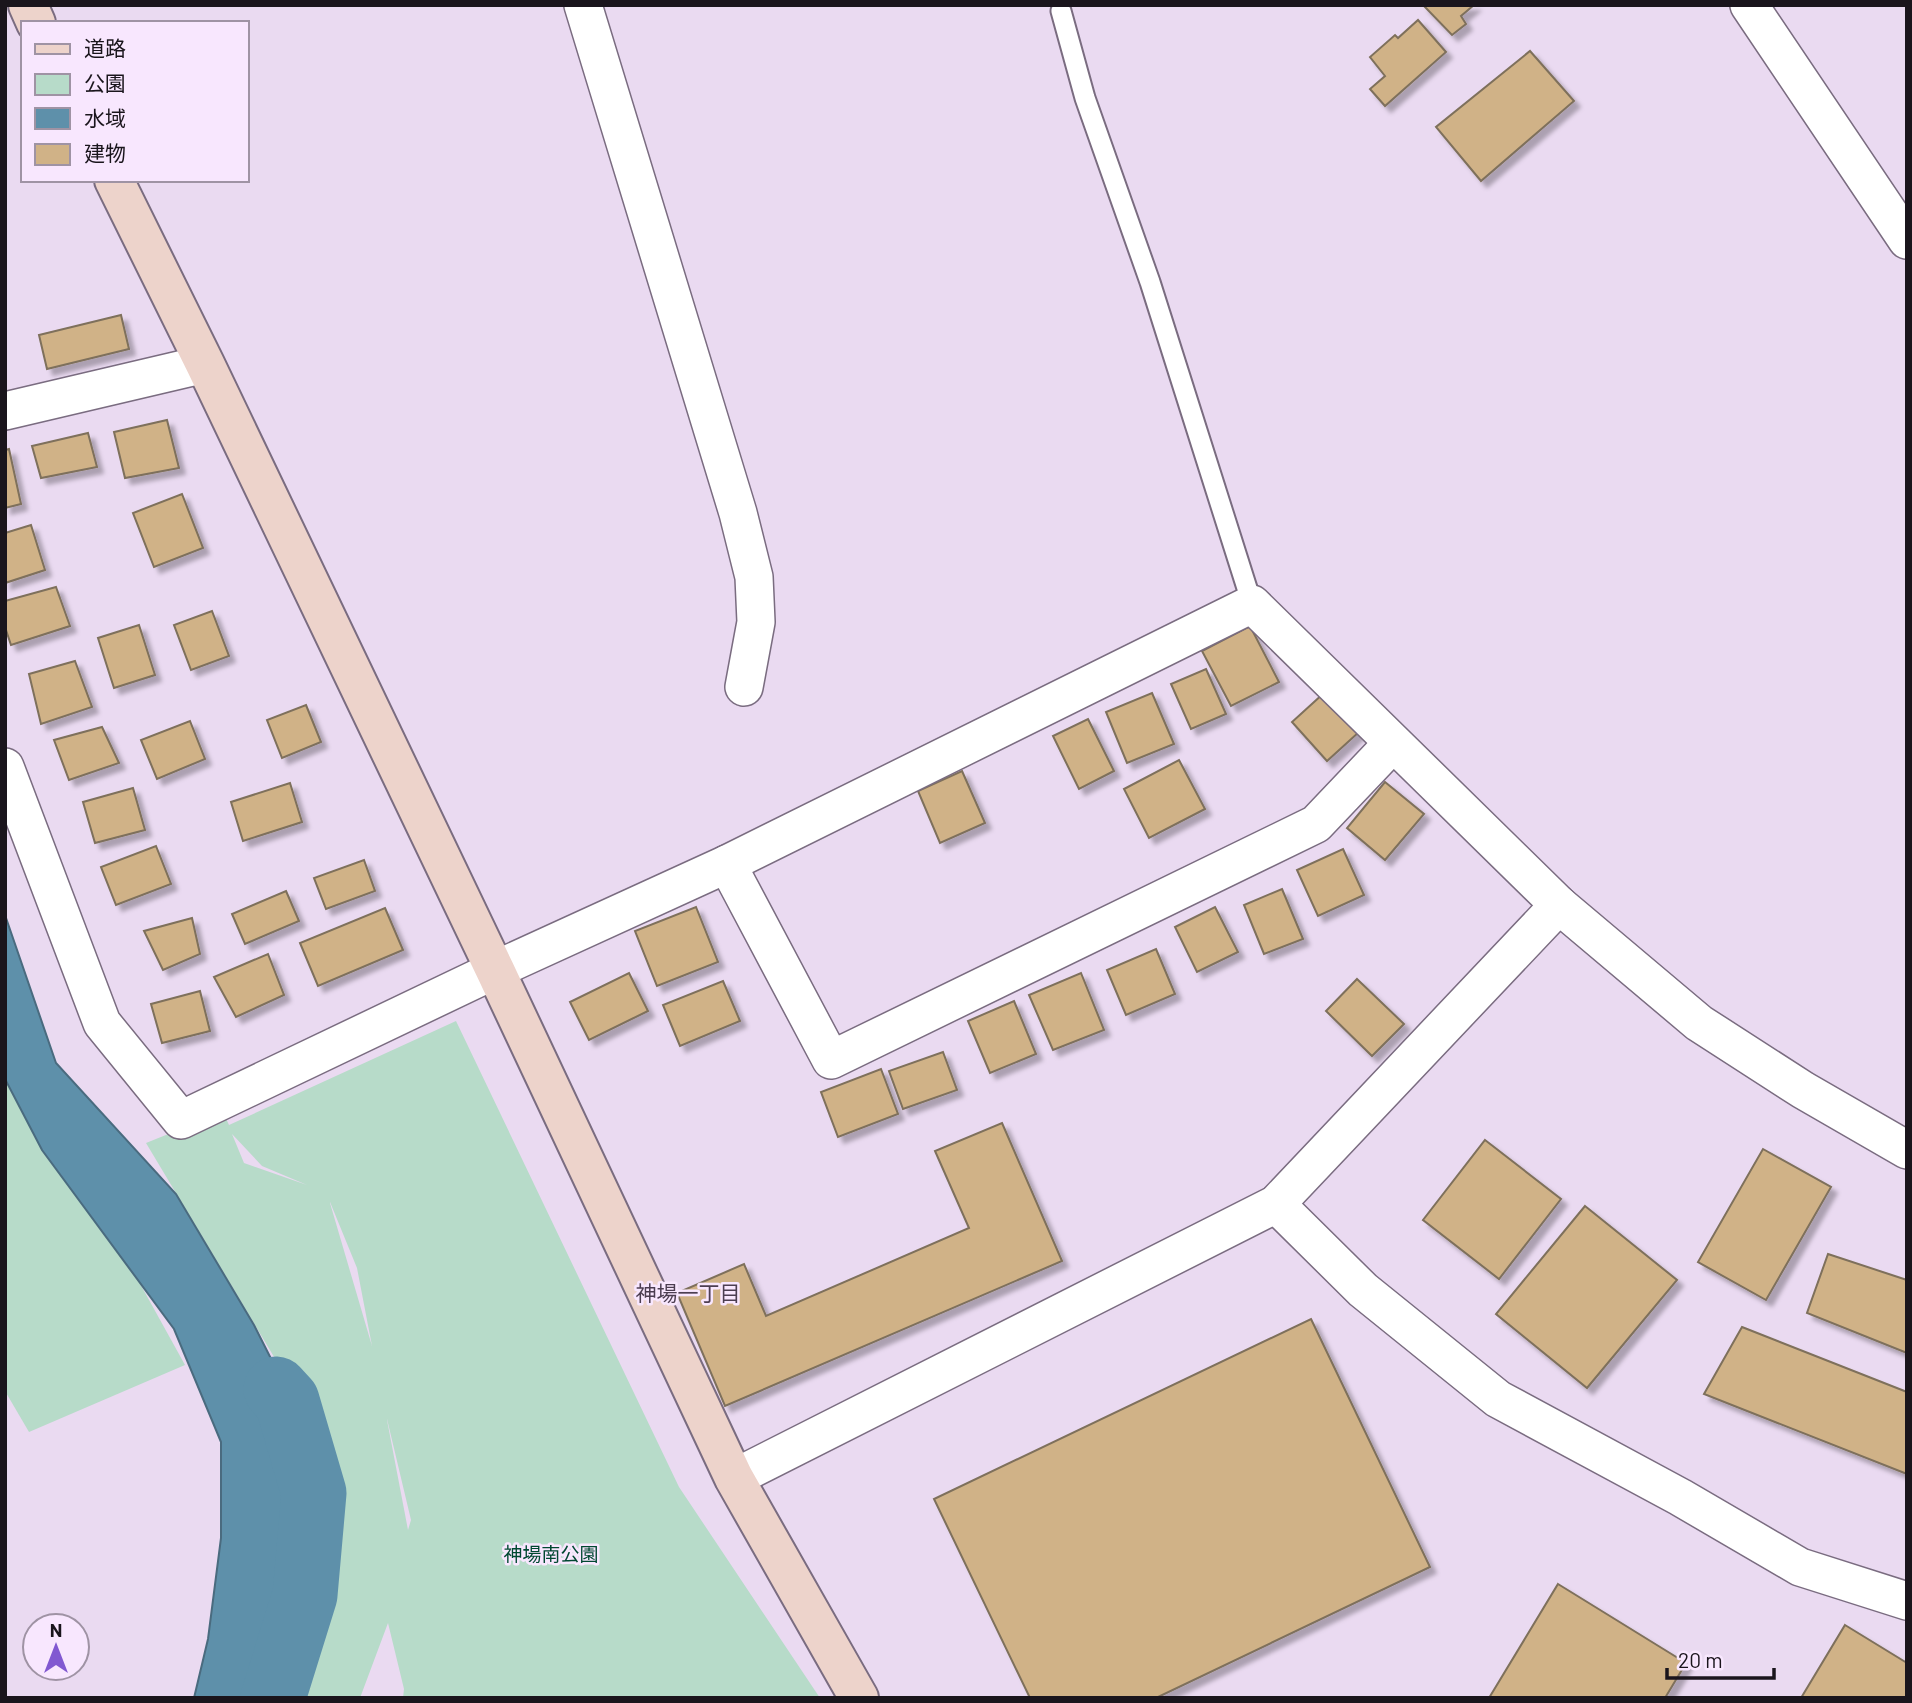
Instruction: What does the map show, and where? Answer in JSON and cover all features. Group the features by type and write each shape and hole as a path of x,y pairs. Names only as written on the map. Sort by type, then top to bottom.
{"street":[{"path":"27,5 35,21"},
{"path":"583,5 754,577 756,622 744,687"},
{"path":"1749,5 1907,240"},
{"path":"115,182 495,970 734,1479 859,1698"},
{"path":"5,411 205,364"},
{"path":"5,767 102,1023 181,1120 495,970 727,864 1252,604 1559,905 1699,1023 1803,1090 1907,1150"},
{"path":"727,864 831,1060 1316,824 1393,743"},
{"path":"734,1479 1276,1204 1559,905"},
{"path":"1276,1204 1363,1290 1498,1399 1679,1497 1800,1567 1907,1601"}],"lane":[{"path":"1061,11 1085,98 1150,282 1252,604"}],"green space":[{"name":"神場南公園","path":"456,1021 679,1487 820,1698 403,1698 404,1689 388,1623 360,1698 274,1698 285,1661 328,1447 146,1143 223,1112 229,1125","holes":["232,1134 262,1166 307,1185 244,1163","330,1202 357,1268 372,1346","387,1419 411,1520 408,1530"]},
{"path":"5,1079 138,1280 185,1365 29,1432 5,1391"}],"water":[{"path":"5,915 56,1063 176,1194 254,1325 308,1432 305,1595 279,1698 194,1698 208,1639 221,1538 221,1442 174,1329 42,1150 5,1079"}],"building":[{"path":"1423,5 1474,5 1461,16 1466,24 1452,35"},
{"path":"1418,20 1446,52 1385,106 1370,89 1385,76 1370,57 1395,35 1398,38"},
{"path":"1530,51 1574,101 1481,181 1436,127"},
{"path":"121,315 129,349 47,369 39,335"},
{"path":"167,420 179,468 125,478 114,432"},
{"path":"88,433 97,467 41,478 32,446"},
{"path":"9,449 21,504 5,508 5,450"},
{"path":"182,494 203,548 154,567 133,513"},
{"path":"31,525 45,570 5,583 5,533"},
{"path":"56,587 70,626 11,645 5,627 5,601"},
{"path":"212,611 229,656 191,670 174,625"},
{"path":"139,625 155,675 114,688 98,638"},
{"path":"1250,626 1279,682 1231,706 1202,651"},
{"path":"75,661 92,707 41,724 29,674"},
{"path":"1206,669 1226,714 1191,729 1171,684"},
{"path":"1152,693 1174,744 1127,763 1106,712"},
{"path":"1324,693 1359,732 1327,761 1292,722"},
{"path":"306,705 321,742 282,758 267,720"},
{"path":"1088,719 1114,771 1079,789 1053,736"},
{"path":"190,721 205,759 157,779 141,740"},
{"path":"102,727 119,763 69,780 54,740"},
{"path":"1179,760 1205,809 1149,838 1124,789"},
{"path":"962,771 985,823 940,843 918,791"},
{"path":"1385,782 1424,814 1385,860 1347,828"},
{"path":"290,783 302,822 243,841 231,802"},
{"path":"133,788 145,830 95,843 83,802"},
{"path":"156,846 171,884 116,905 101,867"},
{"path":"1343,849 1364,895 1318,916 1297,870"},
{"path":"364,860 375,891 326,909 314,878"},
{"path":"1282,889 1303,939 1264,954 1244,905"},
{"path":"286,891 299,921 245,944 232,914"},
{"path":"696,907 718,962 657,986 635,931"},
{"path":"1215,907 1238,952 1197,972 1175,927"},
{"path":"385,908 403,950 318,986 300,943"},
{"path":"192,918 200,954 163,970 144,931"},
{"path":"1156,949 1175,994 1126,1015 1107,970"},
{"path":"268,954 284,995 236,1017 214,977"},
{"path":"629,973 648,1011 589,1040 570,1002"},
{"path":"1081,973 1104,1030 1053,1050 1029,995"},
{"path":"1357,979 1404,1024 1372,1056 1326,1011"},
{"path":"723,981 740,1021 680,1046 663,1005"},
{"path":"200,991 210,1031 162,1043 151,1004"},
{"path":"1014,1001 1036,1054 990,1073 968,1021"},
{"path":"943,1052 957,1090 903,1109 889,1071"},
{"path":"881,1069 898,1114 838,1137 821,1092"},
{"path":"1002,1123 1062,1261 725,1406 677,1293 744,1264 766,1316 969,1228 935,1151"},
{"path":"1485,1140 1561,1199 1499,1279 1423,1220"},
{"path":"1763,1149 1831,1187 1766,1300 1698,1262"},
{"path":"1585,1206 1677,1280 1587,1388 1496,1314"},
{"path":"1828,1254 1907,1280 1907,1353 1807,1313"},
{"path":"1311,1319 1430,1567 1156,1698 1030,1698 934,1499"},
{"path":"1742,1327 1907,1392 1907,1474 1704,1394"},
{"path":"1558,1584 1686,1663 1665,1698 1489,1698"},
{"path":"1845,1625 1907,1663 1907,1698 1801,1698"}],"waterway":[{"path":"273,1698 305,1595 314,1493 287,1401 276,1389"}],"district":[{"name":"神場一丁目","path":"688,1294"}]}
